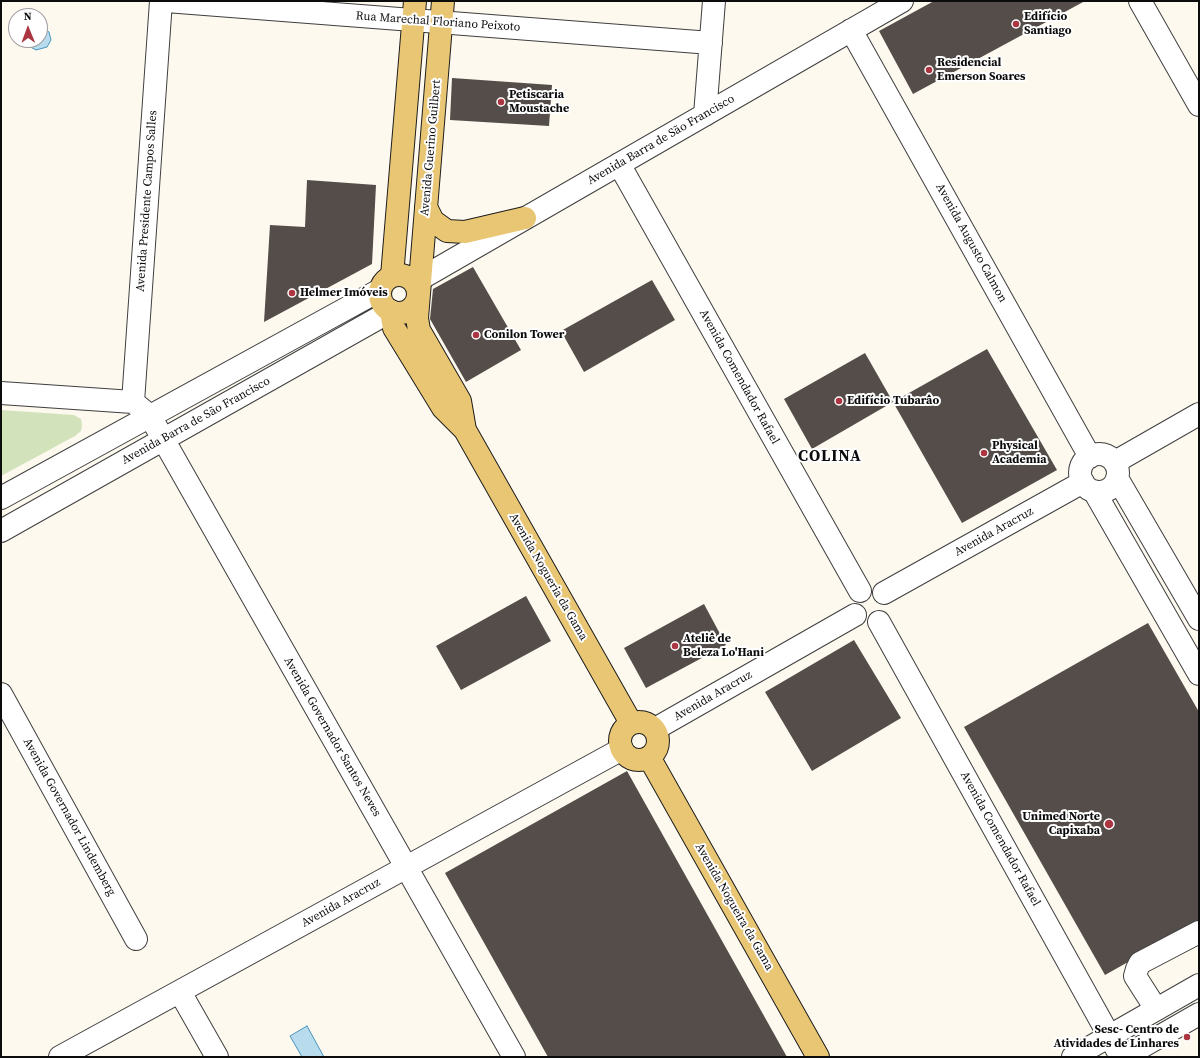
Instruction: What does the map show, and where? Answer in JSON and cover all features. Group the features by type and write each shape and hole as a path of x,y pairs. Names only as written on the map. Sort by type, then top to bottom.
{"main road":[{"name":"Avenida Guerino Guilbert","path":"419,287 443,1"},
{"path":"386,283 405,275 411,278 418,289 419,287 417,301 409,310 403,312 391,311 382,302 386,283 414,11"},
{"path":"426,207 433,222 447,231 465,232 525,218"},
{"name":"Avenida Nogueria da Gama","path":"419,287 417,318 419,330 460,401 465,430"},
{"name":"Avenida Nogueria da Gama","path":"391,311 394,328 443,408 465,430 631,723"},
{"path":"644,722 654,729 658,742 657,748 649,757 637,760 626,754 622,749 620,743 622,731 631,723 644,722"},
{"name":"Avenida Nogueira da Gama","path":"649,757 818,1057"}],"street":[{"name":"Avenida Presidente Campos Salles","path":"133,402 161,1"},
{"name":"Rua Marechal Floriano Peixoto","path":"166,1 414,11 441,23 711,43"},
{"path":"705,115 714,1"},
{"name":"Avenida Barra de São Francisco","path":"419,287 525,218 902,1"},
{"path":"1140,1 1199,105"},
{"name":"Avenida Augusto Calmon","path":"851,30 1090,456"},
{"name":"Avenida Comendador Rafael","path":"619,164 860,591"},
{"path":"1,498 386,283"},
{"name":"Avenida Barra de São Francisco","path":"1,530 391,311"},
{"path":"1,393 133,402 150,416"},
{"path":"1088,487 1108,490 1114,485 1116,470 1199,414"},
{"name":"Avenida Governador Santos Neves","path":"150,416 514,1057"},
{"path":"1199,619 1116,470 1104,455 1090,456 1081,468 1088,487 1199,674"},
{"name":"Avenida Aracruz","path":"884,594 1088,487"},
{"path":"870,587 875,588 884,594 889,604 887,614 879,622 874,624 862,623 852,610 853,599 860,591 870,587"},
{"name":"Avenida Aracruz","path":"654,729 855,615"},
{"name":"Avenida Comendador Rafael","path":"879,622 1109,1036 1130,1055"},
{"name":"Avenida Governador Lindemberg","path":"1,694 136,939"},
{"name":"Avenida Aracruz","path":"60,1057 622,749"},
{"path":"1156,1009 1135,976 1140,963 1199,932"},
{"path":"1073,1057 1199,985"},
{"path":"180,992 217,1057"},
{"path":"1130,1055 1199,1014"}],"green space":[{"path":"1,410 74,415 81,419 81,431 75,436 1,476"}],"water":[{"path":"48,31 49,32 51,40 48,45"},
{"path":"32,48 43,48 36,50"},
{"path":"307,1026 324,1057 302,1057 290,1036"}],"building":[{"name":"Residencial Emerson Soares","path":"934,1 1085,1 913,94 879,31"},
{"name":"Petiscaria Moustache","path":"452,78 552,85 549,126 450,120"},
{"name":"Helmer Imóveis","path":"307,180 376,185 372,264 264,322 270,225 305,227"},
{"name":"Conilon Tower","path":"473,267 521,350 466,382 430,319 433,289"},
{"path":"652,280 675,320 584,372 561,331"},
{"name":"Physical Academia","path":"987,349 1057,470 962,523 893,402"},
{"name":"Edifício Tubarâo","path":"865,353 893,402 812,449 784,399"},
{"path":"526,596 551,641 461,690 436,646"},
{"name":"Ateliê de Beleza Lo'Hani","path":"704,604 726,645 646,688 624,648"},
{"name":"Unimed Norte Capixaba","path":"1148,623 1199,712 1199,922 1105,975 964,727"},
{"path":"854,640 901,718 812,771 765,692"},
{"path":"627,771 787,1057 548,1057 445,873"}],"place":[{"name":"Edifício Santiago","path":"1016,24"},
{"name":"Residencial Emerson Soares","path":"929,70"},
{"name":"Petiscaria Moustache","path":"501,102"},
{"name":"Helmer Imóveis","path":"292,293"},
{"name":"Conilon Tower","path":"476,335"},
{"name":"Edifício Tubarâo","path":"839,401"},
{"name":"Physical Academia","path":"984,453"},
{"name":"Ateliê de Beleza Lo'Hani","path":"675,646"},
{"name":"Unimed Norte Capixaba","path":"1109,824"},
{"name":"Sesc- Centro de Atividades de Linhares","path":"1187,1037"}],"district":[{"name":"COLINA","path":"830,457"}]}
